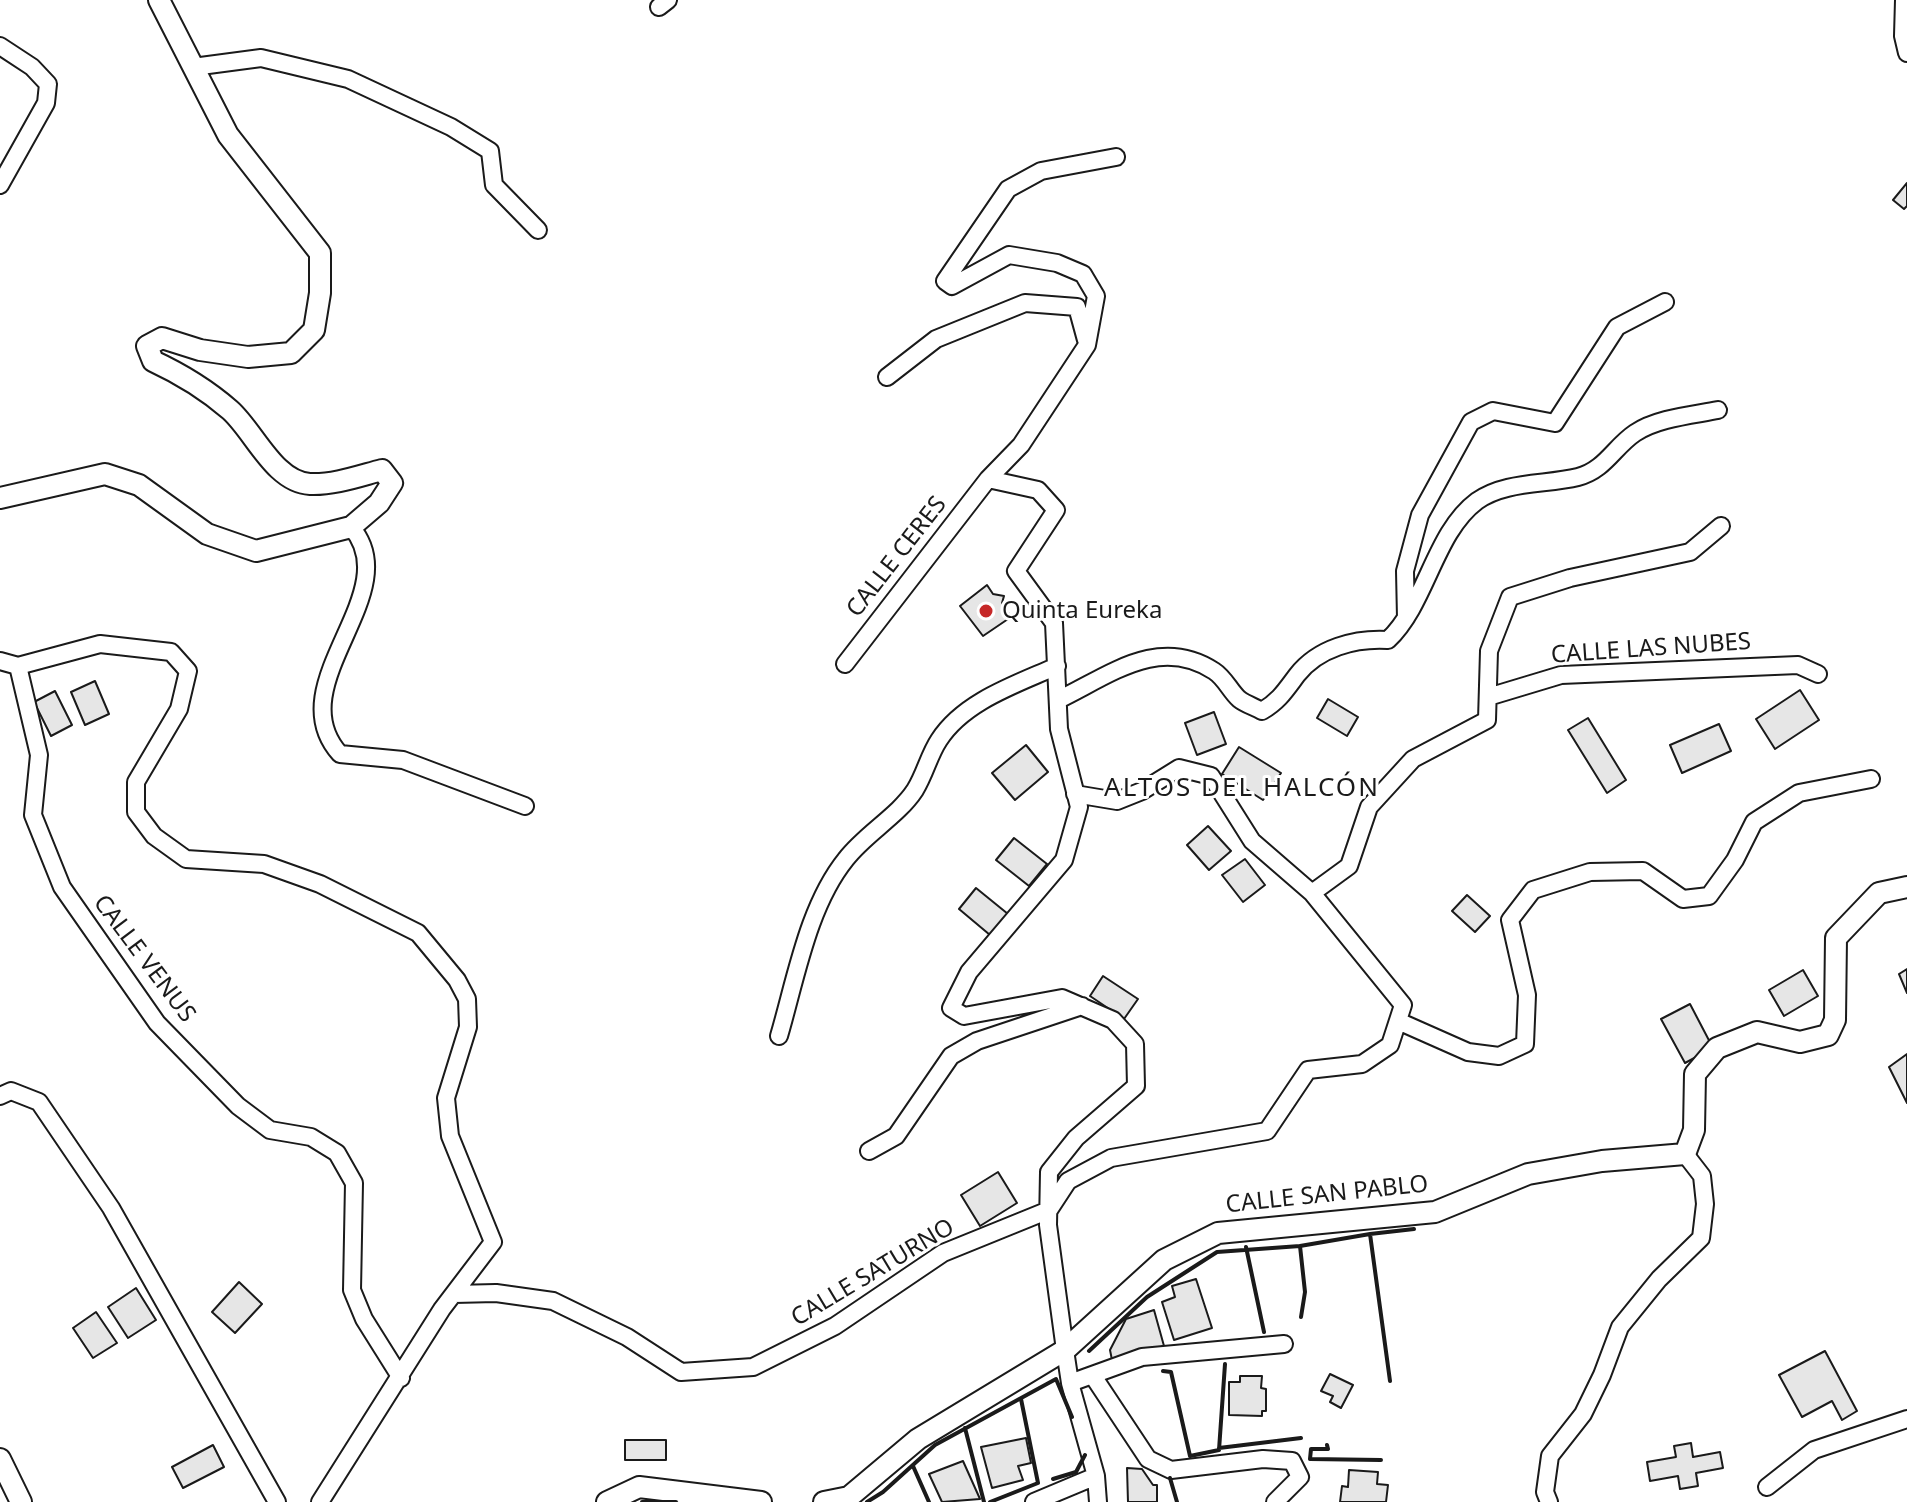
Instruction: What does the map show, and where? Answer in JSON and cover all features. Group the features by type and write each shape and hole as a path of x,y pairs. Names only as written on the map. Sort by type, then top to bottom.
{"street":[{"path":"0,498 105,474 139,485 207,534 256,551 351,527 379,503 392,483 382,470 345,480 307,484 280,469 232,412 179,373 153,361 147,346 162,338 200,350 248,357 291,353 314,330 320,293 320,253 228,135 159,0"},
{"path":"1904,0 1903,36 1907,53"},
{"path":"0,46 32,67 48,84 46,103 0,185"},
{"path":"193,67 261,58 348,79 451,127 490,151 494,185 538,230"},
{"path":"1087,345 1096,296 1083,274 1057,263 1009,255 952,286 945,281 1008,189 1041,171 1116,157"},
{"path":"1406,623 1405,571 1420,515 1471,422 1493,411 1555,423 1617,327 1665,302"},
{"path":"887,377 936,339 1025,303 1077,307 1087,345"},
{"name":"CALLE CERES","path":"845,664 988,479 1021,445 1087,345"},
{"path":"1058,700 1141,660 1165,654 1186,656 1217,673 1240,700 1262,711 1279,701 1298,673 1319,653 1369,639 1388,640 1406,623 1443,543 1476,502 1507,487 1535,486 1581,476 1608,462 1635,432 1718,410"},
{"path":"988,479 1038,490 1056,510 1016,571 1054,623 1059,729 1079,807 1064,860 969,972 951,1008 964,1016 1062,998 1113,1020 1135,1044 1136,1086 1076,1138 1049,1172 1049,1210 1065,1350 1070,1383 1096,1476 1098,1502"},
{"path":"1312,893 1349,866 1369,807 1413,759 1487,720 1489,651 1510,597 1570,578 1690,552 1721,526"},
{"path":"351,527 364,543 368,573 323,693 326,738 340,754 403,760 525,806"},
{"path":"0,661 18,666 100,644 171,652 188,671 179,709 136,782 136,812 154,836 186,859 264,864 320,884 418,933 457,980 467,999 468,1027 446,1098 450,1136 493,1242 454,1294 320,1502"},
{"name":"CALLE LAS NUBES","path":"1488,697 1561,675 1661,668 1798,665 1818,674"},
{"name":"CALLE VENUS","path":"18,666 39,755 33,815 62,887 157,1023 238,1106 270,1130 311,1137 337,1153 354,1183 352,1290 364,1319 401,1378"},
{"path":"779,1036 811,930 829,885 846,858 914,791 939,739 958,719 989,697 1057,666"},
{"path":"1049,1210 1068,1181 1111,1158 1267,1131 1308,1070 1362,1064 1390,1045 1403,1005 1312,893 1252,841 1211,776 1179,768 1142,791 1117,801 1075,794"},
{"path":"1398,1021 1468,1052 1499,1056 1525,1044 1527,995 1510,920 1533,890 1590,872 1643,871 1683,899 1709,896 1735,860 1754,822 1799,793 1871,779"},
{"path":"1549,1502 1545,1492 1550,1456 1583,1414 1620,1327 1659,1279 1701,1238 1705,1204 1702,1176 1685,1154 1694,1130 1695,1074 1717,1048 1757,1032 1800,1042 1828,1035 1835,1020 1836,938 1879,893 1907,887"},
{"path":"869,1151 896,1136 951,1056 977,1041 1082,1006"},
{"path":"0,1096 11,1091 39,1102 111,1208 277,1502"},
{"name":"CALLE SAN PABLO","path":"824,1502 849,1497 918,1439 1065,1350 1164,1260 1218,1233 1435,1212 1528,1174 1602,1161 1685,1154"},
{"name":"CALLE SATURNO","path":"454,1294 496,1293 553,1301 627,1337 681,1372 753,1367 835,1326 943,1253 1049,1210"},
{"path":"1070,1383 1142,1357 1284,1344"},
{"path":"1093,1376 1148,1459 1171,1470 1263,1459 1292,1461 1300,1477 1275,1502"},
{"path":"1767,1487 1814,1450 1907,1419"},
{"path":"0,1459 21,1502"},
{"path":"1034,1502 1096,1476"},
{"path":"607,1502 639,1487 761,1502"}],"building":[{"path":"1907,183 1907,206 1904,209 1893,200"},
{"name":"Quinta Eureka","path":"987,585 993,594 1004,596 1002,603 1011,617 983,636 960,606"},
{"path":"95,681 109,714 85,725 71,692"},
{"path":"1800,690 1819,720 1775,749 1756,719"},
{"path":"55,691 72,725 51,736 34,702"},
{"path":"1328,699 1358,717 1347,736 1317,718"},
{"path":"1214,712 1226,744 1197,755 1185,723"},
{"path":"1588,718 1626,780 1607,793 1568,730"},
{"path":"1719,724 1731,751 1682,773 1670,745"},
{"path":"1026,745 1048,772 1015,800 992,773"},
{"path":"1239,747 1281,773 1263,800 1222,774"},
{"path":"1208,826 1231,851 1209,870 1187,845"},
{"path":"1014,838 1047,864 1029,886 996,860"},
{"path":"1245,859 1265,885 1243,902 1222,875"},
{"path":"976,888 1008,914 990,935 959,909"},
{"path":"1467,895 1490,916 1475,932 1452,911"},
{"path":"1907,969 1907,993 1899,974"},
{"path":"1803,970 1818,996 1784,1016 1769,990"},
{"path":"1103,976 1138,999 1124,1019 1090,996"},
{"path":"1690,1004 1713,1048 1685,1063 1661,1019"},
{"path":"1907,1054 1907,1103 1889,1067"},
{"path":"998,1172 1017,1203 980,1226 961,1195"},
{"path":"1196,1279 1212,1328 1174,1340 1162,1302 1175,1297 1172,1286"},
{"path":"239,1282 262,1304 235,1333 212,1312"},
{"path":"136,1288 156,1320 128,1338 108,1307"},
{"path":"1154,1310 1164,1346 1112,1360 1110,1350 1126,1319"},
{"path":"96,1312 117,1343 93,1358 73,1328"},
{"path":"1825,1351 1857,1411 1842,1420 1832,1401 1802,1417 1779,1375"},
{"path":"1330,1374 1353,1385 1341,1408 1330,1402 1333,1396 1321,1391"},
{"path":"1240,1376 1262,1376 1261,1388 1266,1389 1266,1411 1262,1411 1262,1416 1229,1415 1229,1382 1240,1382"},
{"path":"1026,1438 1031,1463 1018,1466 1023,1480 992,1488 981,1447"},
{"path":"625,1440 666,1440 666,1460 625,1460"},
{"path":"1691,1443 1693,1457 1720,1452 1723,1468 1696,1473 1698,1486 1680,1489 1678,1476 1650,1481 1647,1462 1676,1457 1674,1446"},
{"path":"213,1445 224,1467 183,1488 172,1467"},
{"path":"963,1461 980,1499 942,1502 929,1474"},
{"path":"1127,1468 1142,1469 1153,1485 1157,1485 1157,1502 1128,1502"},
{"path":"1349,1470 1378,1472 1377,1484 1388,1485 1386,1502 1340,1502 1342,1486 1348,1487"}],"wall":[{"path":"1370,1234 1414,1229"},
{"path":"1301,1317 1305,1292 1300,1246 1370,1234 1390,1381"},
{"path":"1089,1351 1147,1297 1217,1252 1300,1246"},
{"path":"1246,1247 1264,1332"},
{"path":"1163,1371 1171,1372 1190,1456 1219,1450 1225,1364"},
{"path":"867,1502 883,1492 935,1445 1056,1379 1072,1417"},
{"path":"990,1502 1038,1483 1021,1399"},
{"path":"965,1428 984,1502"},
{"path":"1219,1448 1301,1438"},
{"path":"1327,1445 1328,1449 1311,1449 1310,1459 1381,1460"},
{"path":"1053,1479 1076,1472 1085,1455"},
{"path":"913,1466 929,1502"},
{"path":"1170,1478 1177,1502"},
{"path":"642,1502 676,1502"}],"place":[{"name":"Quinta Eureka","path":"986,611"}],"district":[{"name":"ALTOS DEL HALCÓN","path":"1242,789"}]}
